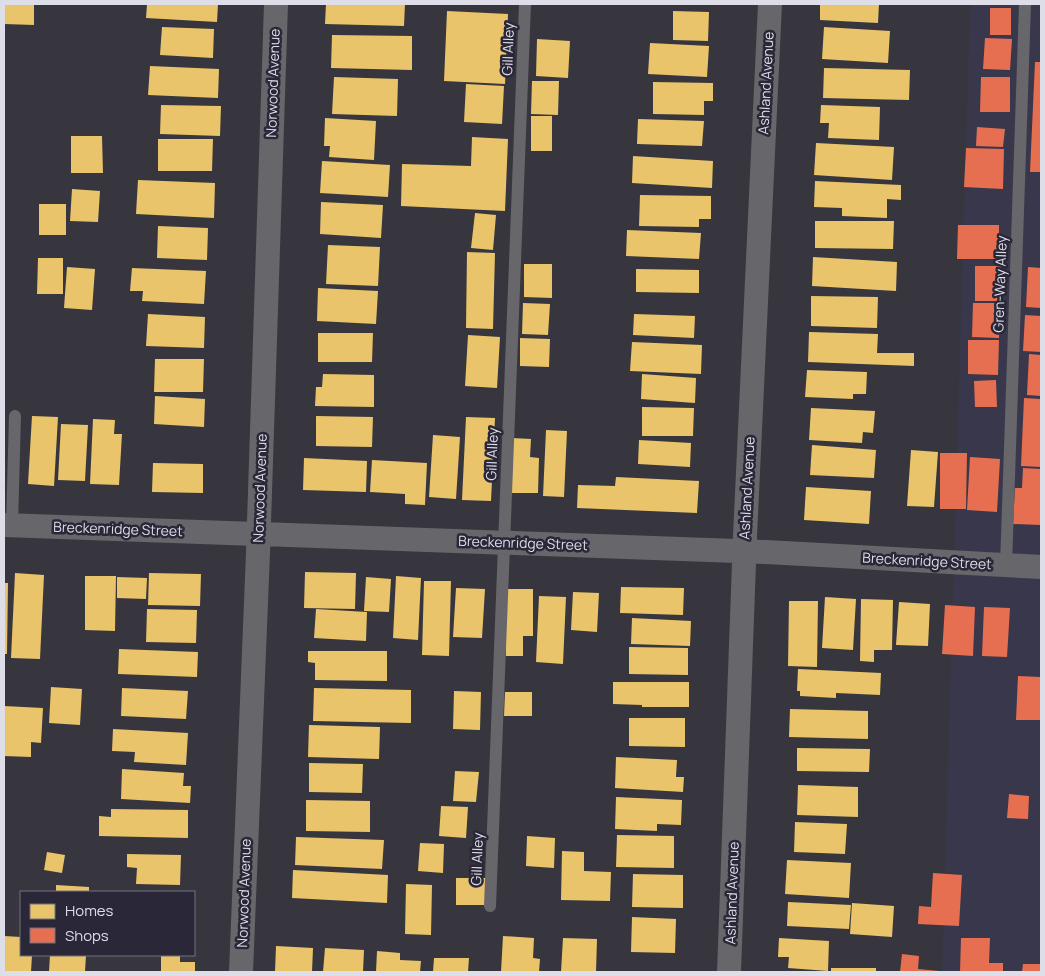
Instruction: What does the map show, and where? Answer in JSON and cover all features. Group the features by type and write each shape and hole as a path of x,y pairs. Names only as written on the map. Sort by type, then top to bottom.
{"street":[{"name":"Norwood Avenue","path":"241,972 276,4"},
{"name":"Ashland Avenue","path":"729,972 744,551 770,4"},
{"name":"Breckenridge Street","path":"8,525 744,551 1041,567"}],"lane":[{"name":"Gill Alley","path":"490,906 525,4"},
{"name":"Gren-Way Alley","path":"1006,566 1025,4"},
{"path":"8,525 15,416"}],"shaded area":[{"path":"970,4 1041,4 1041,972 942,972"}],"building: Homes":[{"path":"4,4 34,4 34,25 4,24"},
{"path":"147,4 218,4 217,22 146,18"},
{"path":"326,4 405,4 404,26 325,24"},
{"path":"820,4 879,4 878,23 820,20"},
{"path":"447,11 508,14 505,84 444,81"},
{"path":"673,11 709,12 708,41 673,40"},
{"path":"162,27 214,29 213,58 160,55"},
{"path":"824,27 890,31 888,63 822,59"},
{"path":"332,35 412,36 412,70 331,68"},
{"path":"537,39 570,41 568,78 536,76"},
{"path":"650,43 709,46 707,77 648,74"},
{"path":"150,66 219,69 218,98 148,95"},
{"path":"824,68 910,70 909,100 823,98"},
{"path":"334,77 398,79 397,116 332,114"},
{"path":"532,81 559,81 558,115 531,114"},
{"path":"653,82 713,83 713,101 704,101 704,115 653,114"},
{"path":"466,84 504,86 502,124 464,122"},
{"path":"161,105 221,106 220,136 160,134"},
{"path":"821,105 880,107 879,140 828,138 829,123 820,123"},
{"path":"531,116 552,116 552,151 531,151"},
{"path":"325,118 376,121 374,160 329,157 330,146 324,146"},
{"path":"638,119 704,121 702,146 637,144"},
{"path":"71,136 102,136 103,173 71,173"},
{"path":"472,137 508,139 505,211 401,206 402,164 471,166"},
{"path":"158,139 213,139 212,171 158,171"},
{"path":"816,143 894,147 892,180 814,175"},
{"path":"633,156 713,161 712,188 632,183"},
{"path":"322,161 390,165 388,197 320,193"},
{"path":"138,180 215,183 214,218 136,214"},
{"path":"815,181 901,185 901,200 887,199 887,218 842,216 842,208 814,207"},
{"path":"72,189 100,191 98,222 70,221"},
{"path":"640,195 711,196 711,219 699,219 699,227 639,226"},
{"path":"321,202 383,205 381,238 320,234"},
{"path":"39,204 66,204 66,235 39,235"},
{"path":"475,213 496,215 493,250 471,248"},
{"path":"815,221 894,221 893,249 815,248"},
{"path":"158,226 208,228 207,260 157,258"},
{"path":"627,230 701,233 699,259 626,256"},
{"path":"328,245 380,247 378,286 326,284"},
{"path":"467,252 495,253 493,329 466,328"},
{"path":"813,257 897,262 896,291 812,286"},
{"path":"38,258 63,258 63,294 37,294"},
{"path":"524,264 552,264 552,298 524,297"},
{"path":"67,267 95,269 92,310 64,308"},
{"path":"132,268 206,271 204,304 142,301 143,291 130,291"},
{"path":"636,269 699,270 699,293 636,292"},
{"path":"318,288 378,291 376,324 317,321"},
{"path":"811,296 878,297 877,328 811,326"},
{"path":"523,303 550,304 548,335 522,334"},
{"path":"148,314 205,317 204,348 146,346"},
{"path":"634,314 695,316 694,338 633,335"},
{"path":"809,332 878,334 877,353 914,353 914,366 808,362"},
{"path":"318,333 373,333 372,362 318,362"},
{"path":"468,335 500,337 497,388 465,386"},
{"path":"520,338 550,339 549,367 520,366"},
{"path":"632,342 702,345 701,374 630,371"},
{"path":"155,359 204,359 203,392 154,392"},
{"path":"807,370 867,372 866,394 853,394 853,399 805,397"},
{"path":"323,374 374,375 374,407 315,406 316,387 322,387"},
{"path":"642,374 696,378 695,403 641,399"},
{"path":"155,396 205,399 204,427 154,424"},
{"path":"642,407 694,408 693,436 642,436"},
{"path":"811,408 875,411 873,433 863,432 862,443 809,440"},
{"path":"32,416 58,417 54,486 28,484"},
{"path":"316,416 373,417 372,447 316,446"},
{"path":"466,417 495,418 491,501 462,500"},
{"path":"93,419 115,420 114,434 122,434 119,485 90,484"},
{"path":"61,424 88,425 85,481 58,480"},
{"path":"546,430 567,431 564,497 543,496"},
{"path":"433,435 460,437 456,499 429,497"},
{"path":"512,438 531,439 530,457 539,458 538,493 511,493"},
{"path":"639,440 691,443 690,467 638,464"},
{"path":"812,445 876,450 874,478 810,475"},
{"path":"911,450 938,452 934,507 907,506"},
{"path":"304,458 367,461 366,492 303,490"},
{"path":"372,460 427,463 425,505 405,504 405,494 370,492"},
{"path":"153,463 203,464 203,493 152,492"},
{"path":"616,477 699,481 697,513 577,508 578,485 615,486"},
{"path":"806,487 871,491 869,524 804,520"},
{"path":"305,572 356,573 355,609 304,608"},
{"path":"15,573 44,575 40,659 11,658"},
{"path":"149,573 201,574 200,606 148,605"},
{"path":"85,576 116,576 115,631 85,630"},
{"path":"396,576 421,578 418,640 393,638"},
{"path":"117,577 147,578 146,599 117,598"},
{"path":"366,577 391,579 389,612 364,611"},
{"path":"424,581 451,581 449,656 422,655"},
{"path":"4,583 8,583 7,654 4,654"},
{"path":"621,587 684,588 683,615 620,613"},
{"path":"456,588 485,589 482,638 453,637"},
{"path":"506,589 533,589 533,636 523,636 523,656 506,656"},
{"path":"573,592 599,593 597,632 571,630"},
{"path":"539,596 566,597 563,664 536,662"},
{"path":"825,597 856,599 853,650 822,648"},
{"path":"861,599 893,600 892,650 874,650 874,662 860,661"},
{"path":"789,601 818,601 817,667 788,666"},
{"path":"899,602 930,604 928,646 896,645"},
{"path":"147,609 197,610 196,643 146,642"},
{"path":"316,609 367,612 366,641 314,638"},
{"path":"632,618 691,621 690,646 631,644"},
{"path":"629,647 688,648 688,675 629,674"},
{"path":"119,649 198,652 197,677 118,674"},
{"path":"308,651 387,651 387,681 315,680 315,663 308,662"},
{"path":"798,669 881,673 880,695 836,693 836,698 800,696 800,691 797,691"},
{"path":"613,682 689,682 689,707 642,707 642,705 613,704"},
{"path":"51,687 82,689 80,725 49,723"},
{"path":"122,688 188,691 186,719 121,716"},
{"path":"314,688 411,690 411,723 313,721"},
{"path":"454,691 481,692 480,730 453,729"},
{"path":"505,692 532,692 532,716 504,716"},
{"path":"4,706 43,708 41,743 31,742 31,757 4,756"},
{"path":"790,709 868,711 868,739 789,737"},
{"path":"629,718 685,718 685,747 629,746"},
{"path":"309,725 380,727 379,759 308,757"},
{"path":"113,729 188,733 186,765 134,762 135,752 112,751"},
{"path":"797,748 870,749 869,772 797,771"},
{"path":"616,757 677,760 676,777 684,777 683,792 615,788"},
{"path":"309,763 363,764 362,793 309,792"},
{"path":"122,769 184,773 183,786 191,786 190,803 121,799"},
{"path":"455,771 479,772 476,802 453,801"},
{"path":"798,785 858,787 858,817 797,815"},
{"path":"616,797 682,800 681,825 657,824 657,831 615,829"},
{"path":"306,800 370,801 370,832 306,831"},
{"path":"441,806 468,807 466,838 439,836"},
{"path":"111,809 188,810 188,838 99,836 99,816 111,817"},
{"path":"795,822 847,824 845,854 794,852"},
{"path":"617,835 674,836 674,868 616,867"},
{"path":"527,836 555,838 554,868 526,866"},
{"path":"296,837 384,840 382,869 295,865"},
{"path":"420,843 444,844 443,873 418,871"},
{"path":"562,851 584,852 584,871 611,872 610,901 561,900"},
{"path":"47,852 65,855 62,873 44,870"},
{"path":"127,854 181,855 180,885 136,884 137,868 127,867"},
{"path":"787,860 851,863 849,898 785,894"},
{"path":"293,870 388,875 387,903 292,898"},
{"path":"633,874 683,875 683,908 632,907"},
{"path":"456,878 486,878 486,905 456,905"},
{"path":"406,884 432,885 431,935 405,934"},
{"path":"56,885 89,887 89,891 56,891"},
{"path":"788,902 851,905 849,929 787,926"},
{"path":"852,903 894,906 892,937 850,934"},
{"path":"632,917 676,919 675,953 631,952"},
{"path":"4,936 20,937 20,956 32,956 31,972 4,972"},
{"path":"503,936 534,938 533,958 540,959 539,972 501,972"},
{"path":"563,938 597,939 596,972 561,972"},
{"path":"779,938 829,941 828,971 788,968 789,957 778,957"},
{"path":"276,946 313,948 312,972 275,972"},
{"path":"325,948 364,950 363,972 323,972"},
{"path":"377,951 400,953 400,960 421,961 420,972 376,972"},
{"path":"50,956 86,956 85,972 49,972"},
{"path":"161,956 180,956 180,962 195,962 195,972 161,972"},
{"path":"434,958 469,958 468,972 433,972"},
{"path":"831,968 876,968 876,972 831,972"}],"building: Shops":[{"path":"990,8 1011,8 1011,35 990,35"},
{"path":"985,38 1012,39 1010,70 983,69"},
{"path":"1035,62 1041,62 1041,172 1030,172"},
{"path":"981,77 1010,77 1010,112 980,112"},
{"path":"977,127 1005,129 1003,147 976,146"},
{"path":"966,148 1004,149 1003,189 964,187"},
{"path":"958,225 999,225 999,259 957,259"},
{"path":"975,266 1001,266 1001,301 975,301"},
{"path":"1028,267 1041,268 1041,308 1026,307"},
{"path":"973,303 1000,303 999,338 972,337"},
{"path":"1025,315 1041,316 1041,352 1023,351"},
{"path":"968,340 999,340 998,375 968,374"},
{"path":"1029,354 1041,355 1041,396 1027,395"},
{"path":"996,380 997,407 975,407 974,381"},
{"path":"1024,398 1041,399 1041,467 1021,466"},
{"path":"940,453 967,453 966,509 940,509"},
{"path":"970,457 1000,459 997,512 967,510"},
{"path":"1023,468 1041,469 1041,525 1013,524 1015,488 1022,488"},
{"path":"945,605 975,607 973,656 942,654"},
{"path":"984,607 1010,608 1007,657 982,656"},
{"path":"1018,676 1041,677 1041,720 1016,720"},
{"path":"1009,794 1029,796 1028,819 1007,818"},
{"path":"933,873 962,875 959,926 918,924 919,906 931,907"},
{"path":"961,938 990,938 989,963 1003,963 1003,972 960,972"},
{"path":"902,954 919,956 918,969 939,972 900,972"},
{"path":"1023,964 1041,964 1041,972 1022,972"}]}
